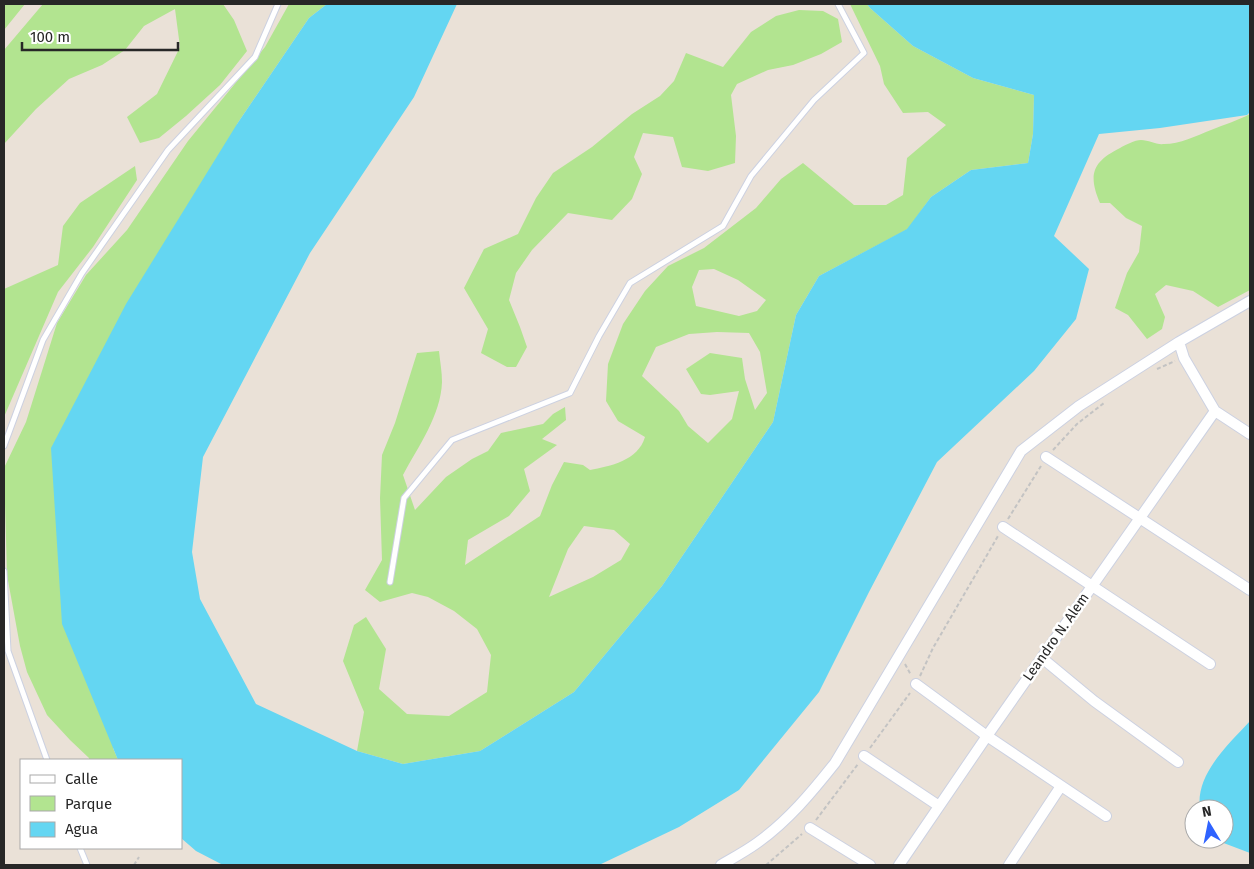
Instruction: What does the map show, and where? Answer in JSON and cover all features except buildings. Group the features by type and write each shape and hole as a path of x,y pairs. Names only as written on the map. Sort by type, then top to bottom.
{"street":[{"path":"721,865 778,827 808,796 835,763 1021,451 1079,406 1179,342 1250,301"},
{"path":"1179,342 1184,358 1215,412 1250,434"},
{"name":"Leandro N. Alem","path":"899,865 987,736 1215,412"},
{"path":"1046,456 1250,590"},
{"path":"1003,527 1210,664"},
{"path":"1042,658 1094,701 1178,762"},
{"path":"916,684 987,736 1106,816"},
{"path":"864,756 939,806"},
{"path":"1009,865 1061,786"},
{"path":"810,828 870,865"}],"lane":[{"path":"4,446 43,340 82,273 168,150 255,57 278,4"},
{"path":"390,582 404,498 452,440 570,393 599,336 630,283 723,226 751,176 814,100 864,54 838,4"},
{"path":"4,571 8,651 47,759"},
{"path":"80,849 86,865"}],"path":[{"path":"1153,371 1184,358"},
{"path":"766,865 810,828 916,684 933,648 1046,456 1077,424 1108,400"},
{"path":"900,656 916,684"},
{"path":"134,865 140,857"}],"green space":[{"path":"4,4 25,4 4,30"},
{"path":"43,4 223,4 234,20 247,51 220,85 186,116 159,138 140,143 127,117 157,94 180,47 175,9 144,26 125,50 102,65 69,79 36,109 4,144 4,50"},
{"path":"289,4 327,4 309,18 237,124 113,748 118,759 89,759 47,715 27,672 20,646 7,575 4,468 26,422 57,323 86,275 127,230 188,141 265,47"},
{"path":"850,4 867,4 913,46 973,78 1034,95 1033,134 1028,163 971,170 931,197 908,229 819,276 796,315 773,422 662,586 574,692 480,751 403,764 357,751 364,712 343,661 354,625 366,617 386,649 379,689 407,714 449,716 487,692 491,655 477,629 454,611 428,597 412,593 380,602 365,590 382,560 380,498 382,455 395,423 417,353 439,351 442,382 438,407 433,419 403,475 415,510 446,477 472,459 488,451 501,433 543,424 553,414 565,407 566,420 542,439 557,445 524,469 530,491 509,516 468,540 465,565 540,516 552,485 564,462 583,465 590,470 622,461 636,452 641,445 645,437 618,421 606,401 608,364 623,324 645,291 668,266 704,248 756,208 781,179 803,163 854,205 886,205 903,195 907,158 946,125 928,112 903,113 884,84 880,66","holes":["714,269 738,280 766,300 757,311 739,316 696,306 692,287 699,270","717,332 749,333 760,352 767,393 755,410 745,379 742,358 710,353 686,369 701,394 710,395 739,391 732,419 708,443 688,426 679,411 642,376 656,347 689,334","584,526 614,530 630,544 621,560 593,577 549,597 568,549"]},
{"path":"799,10 823,11 838,19 842,42 821,54 793,65 768,70 737,84 731,95 736,136 735,163 708,171 682,167 673,137 643,133 634,157 642,174 632,199 612,220 568,213 532,250 516,273 509,300 527,347 516,367 507,367 481,353 488,329 464,288 484,249 518,234 536,198 553,173 592,147 632,114 660,96 674,81 686,53 723,67 751,32 776,16"},
{"path":"1250,114 1250,290 1218,307 1193,291 1166,285 1155,294 1165,317 1162,329 1147,339 1128,315 1115,308 1127,273 1139,252 1142,226 1126,218 1110,203 1100,203 1094,185 1095,170 1098,164 1111,153 1133,142 1141,140 1161,144 1176,143"},
{"path":"135,166 137,180 93,247 58,292 4,417 4,289 58,265 63,226 80,203"}],"water":[{"path":"327,4 457,4 414,97 310,253 203,457 192,552 200,599 256,704 357,751 403,764 480,751 574,692 662,586 773,422 796,315 819,276 907,229 931,197 971,170 1028,163 1033,134 1034,95 973,78 913,46 867,4 1250,4 1250,112 1247,115 1160,128 1099,134 1054,236 1089,269 1076,319 1034,371 937,462 819,692 739,790 679,827 599,865 223,865 196,851 182,839 182,759 118,759 62,624 51,448 126,304 237,124 309,18"},
{"path":"1250,721 1250,853 1234,847 1234,799 1200,799 1208,772 1224,750"}]}
